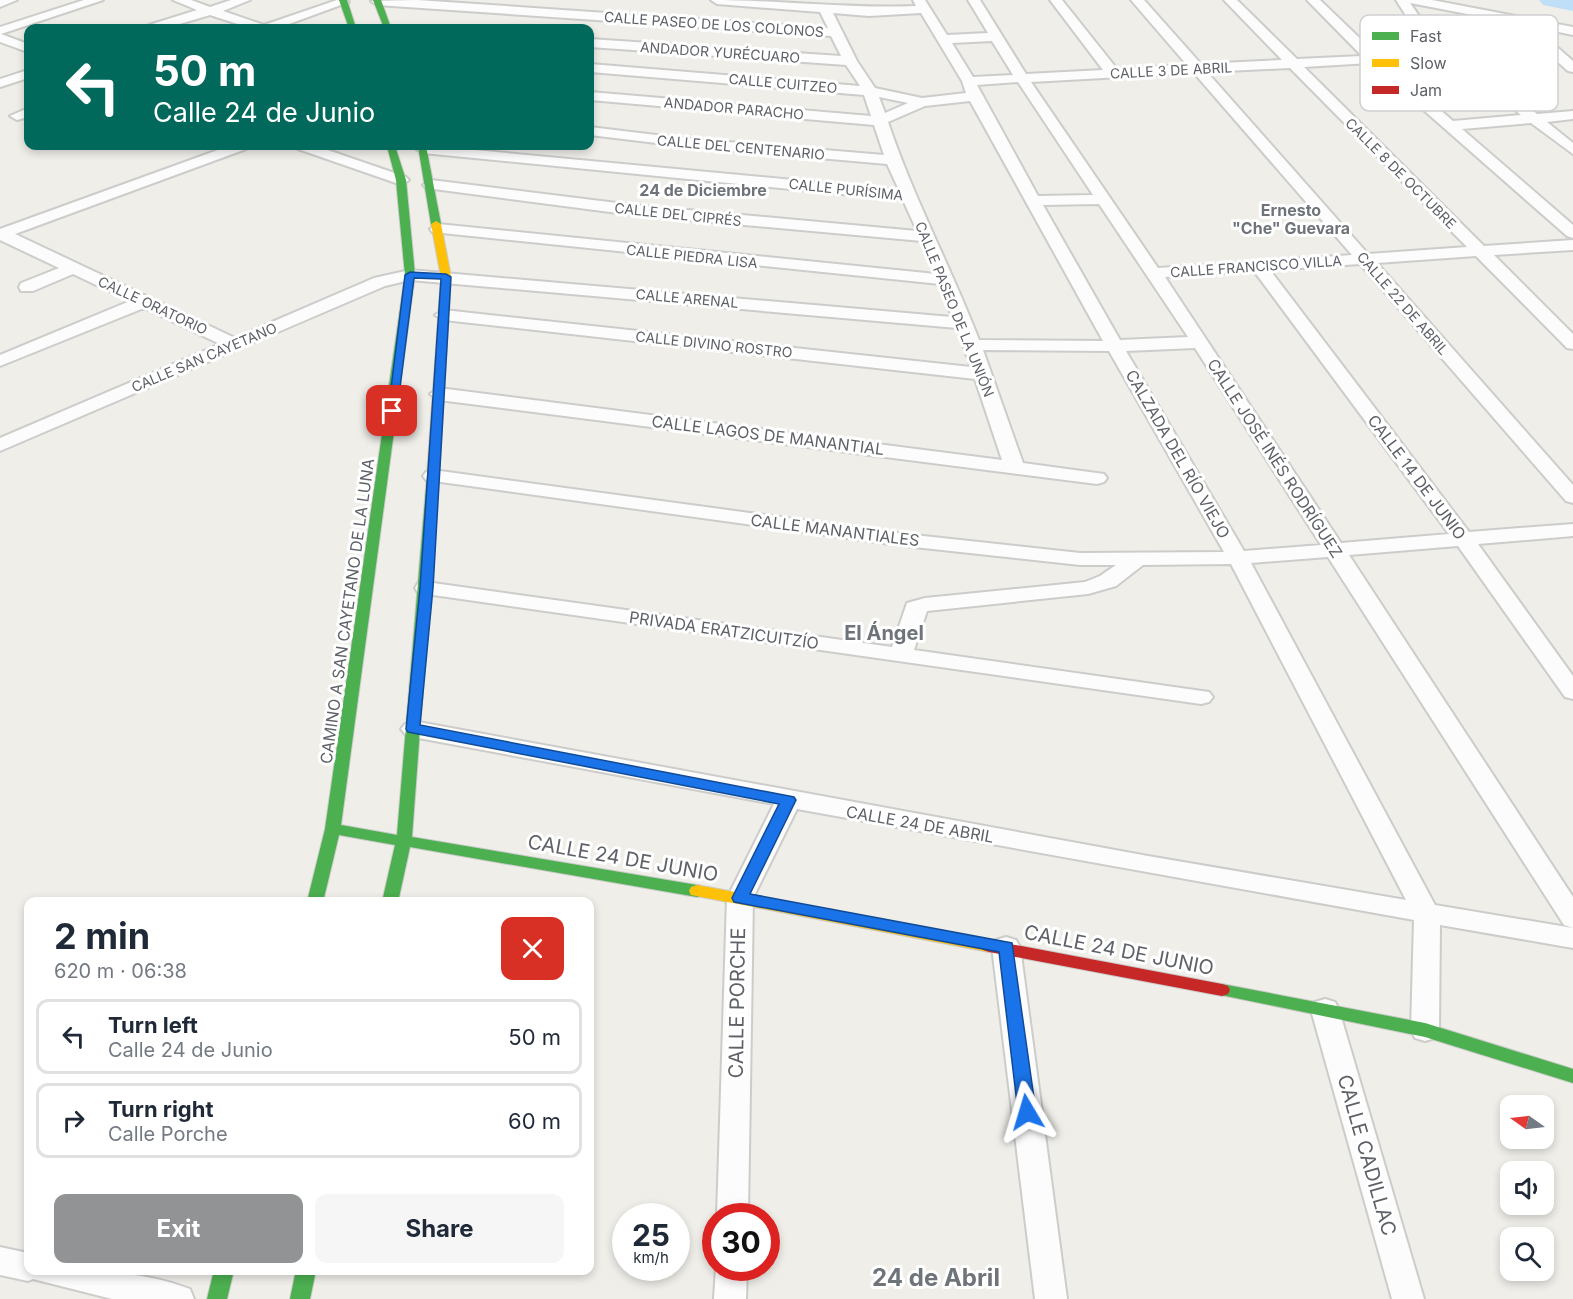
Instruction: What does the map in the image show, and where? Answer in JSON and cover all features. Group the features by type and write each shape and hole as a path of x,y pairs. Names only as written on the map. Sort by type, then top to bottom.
{"street":[{"path":"0,3 11,0"},
{"path":"0,31 97,0"},
{"path":"182,18 179,0 250,24"},
{"path":"165,24 244,0"},
{"path":"306,0 326,8"},
{"path":"377,0 386,24"},
{"name":"CALLE PASEO DE LOS COLONOS","path":"377,0 835,32"},
{"path":"717,0 869,12 922,4"},
{"name":"CALLE JOSÉ INÉS RODRÍGUEZ","path":"974,0 1022,79 1200,342 1573,918"},
{"path":"1056,0 1113,73"},
{"name":"CALLE 22 DE ABRIL","path":"1137,0 1573,497"},
{"name":"CALLE 8 DE OCTUBRE","path":"1230,0 1573,344"},
{"path":"1313,0 1360,46"},
{"path":"1402,0 1412,15"},
{"path":"1413,0 1492,15"},
{"path":"279,24 343,1 352,24"},
{"name":"CALZADA DEL RÍO VIEJO","path":"922,4 972,88 1185,471 1238,558 1427,914"},
{"name":"CALLE PASEO DE LA UNIÓN","path":"825,9 850,61 870,91 893,160 947,280 972,345 1014,466"},
{"path":"1558,28 1573,31"},
{"path":"943,39 997,37"},
{"path":"0,38 24,47"},
{"name":"ANDADOR YURÉCUARO","path":"594,43 850,61"},
{"path":"1558,47 1573,49"},
{"path":"1558,56 1573,68"},
{"name":"CALLE 3 DE ABRIL","path":"972,88 1022,79 1360,60"},
{"name":"CALLE CUITZEO","path":"594,68 870,91 922,102 972,88"},
{"path":"624,99 630,72"},
{"path":"0,83 24,75"},
{"path":"714,105 727,79"},
{"name":"ANDADOR PARACHO","path":"594,96 879,121"},
{"path":"879,121 922,102"},
{"path":"1433,111 1573,233"},
{"path":"1525,111 1573,150"},
{"path":"1450,126 1573,115"},
{"name":"CALLE DEL CENTENARIO","path":"594,131 681,142 893,160"},
{"path":"663,170 681,142"},
{"path":"0,234 230,150"},
{"path":"315,150 401,180"},
{"name":"CAMINO A SAN CAYETANO DE LA LUNA","path":"316,897 333,829 410,275 401,180 392,150"},
{"path":"391,897 404,839 426,588 446,277 424,150"},
{"name":"CALLE PURÍSIMA","path":"454,150 910,196"},
{"name":"CALLE DEL CIPRÉS","path":"431,185 633,210 926,237"},
{"path":"1034,201 1103,199"},
{"name":"CALLE PIEDRA LISA","path":"438,229 947,280"},
{"name":"CALLE ORATORIO","path":"0,234 234,344"},
{"name":"CALLE FRANCISCO VILLA","path":"1154,273 1573,245"},
{"name":"CALLE 14 DE JUNIO","path":"1258,265 1464,540 1573,692"},
{"path":"27,287 73,268"},
{"name":"CALLE ARENAL","path":"410,275 963,322"},
{"name":"CALLE SAN CAYETANO","path":"0,445 380,282 410,275"},
{"path":"0,361 146,301"},
{"name":"CALLE DIVINO ROSTRO","path":"444,315 983,374"},
{"path":"972,345 1116,346 1200,342"},
{"name":"CALLE LAGOS DE MANANTIAL","path":"439,394 1097,478"},
{"name":"CALLE MANANTIALES","path":"433,476 905,540 1080,559 1238,558 1573,530"},
{"path":"901,655 915,608 925,605 1088,588 1108,582 1137,559"},
{"name":"PRIVADA ERATZICUITZÍO","path":"426,588 1201,697"},
{"name":"CALLE 24 DE ABRIL","path":"413,729 789,800 1573,938"},
{"name":"CALLE PORCHE","path":"732,1203 740,898 789,800"},
{"name":"CALLE 24 DE JUNIO","path":"333,829 404,839 740,898 1006,947 1425,1030 1573,1076"},
{"path":"1425,1030 1427,914"},
{"path":"1006,947 1051,1299"},
{"name":"CALLE CADILLAC","path":"1325,1011 1408,1299"},
{"path":"0,1261 24,1266"},
{"path":"68,1275 178,1299"},
{"path":"217,1299 223,1275"},
{"path":"300,1299 305,1275"},
{"path":"730,1299 731,1281"}],"waterway":[{"path":"1551,0 1573,4"}],"traffic: fast":[{"path":"343,0 352,24"},
{"path":"377,0 386,24"},
{"path":"316,897 333,829 410,275 401,180 392,150"},
{"path":"423,150 436,224"},
{"path":"391,897 404,839 433,475"},
{"path":"333,829 697,891"},
{"path":"1222,990 1425,1030 1573,1076"},
{"path":"217,1299 223,1275"},
{"path":"300,1299 305,1275"}],"traffic: slow":[{"path":"433,475 446,277 436,224"},
{"path":"697,891 989,946"}],"traffic: jam":[{"path":"989,946 1222,990"}],"district":[{"name":"24 de Diciembre","path":"703,190"},
{"name":"Ernesto \"Che\" Guevara","path":"1291,219"},
{"name":"El Ángel","path":"884,633"},
{"name":"24 de Abril","path":"936,1277"}],"route":[{"path":"392,411 410,275 446,277 426,588 413,729 789,800 740,898 1006,947 1027,1112"}]}
